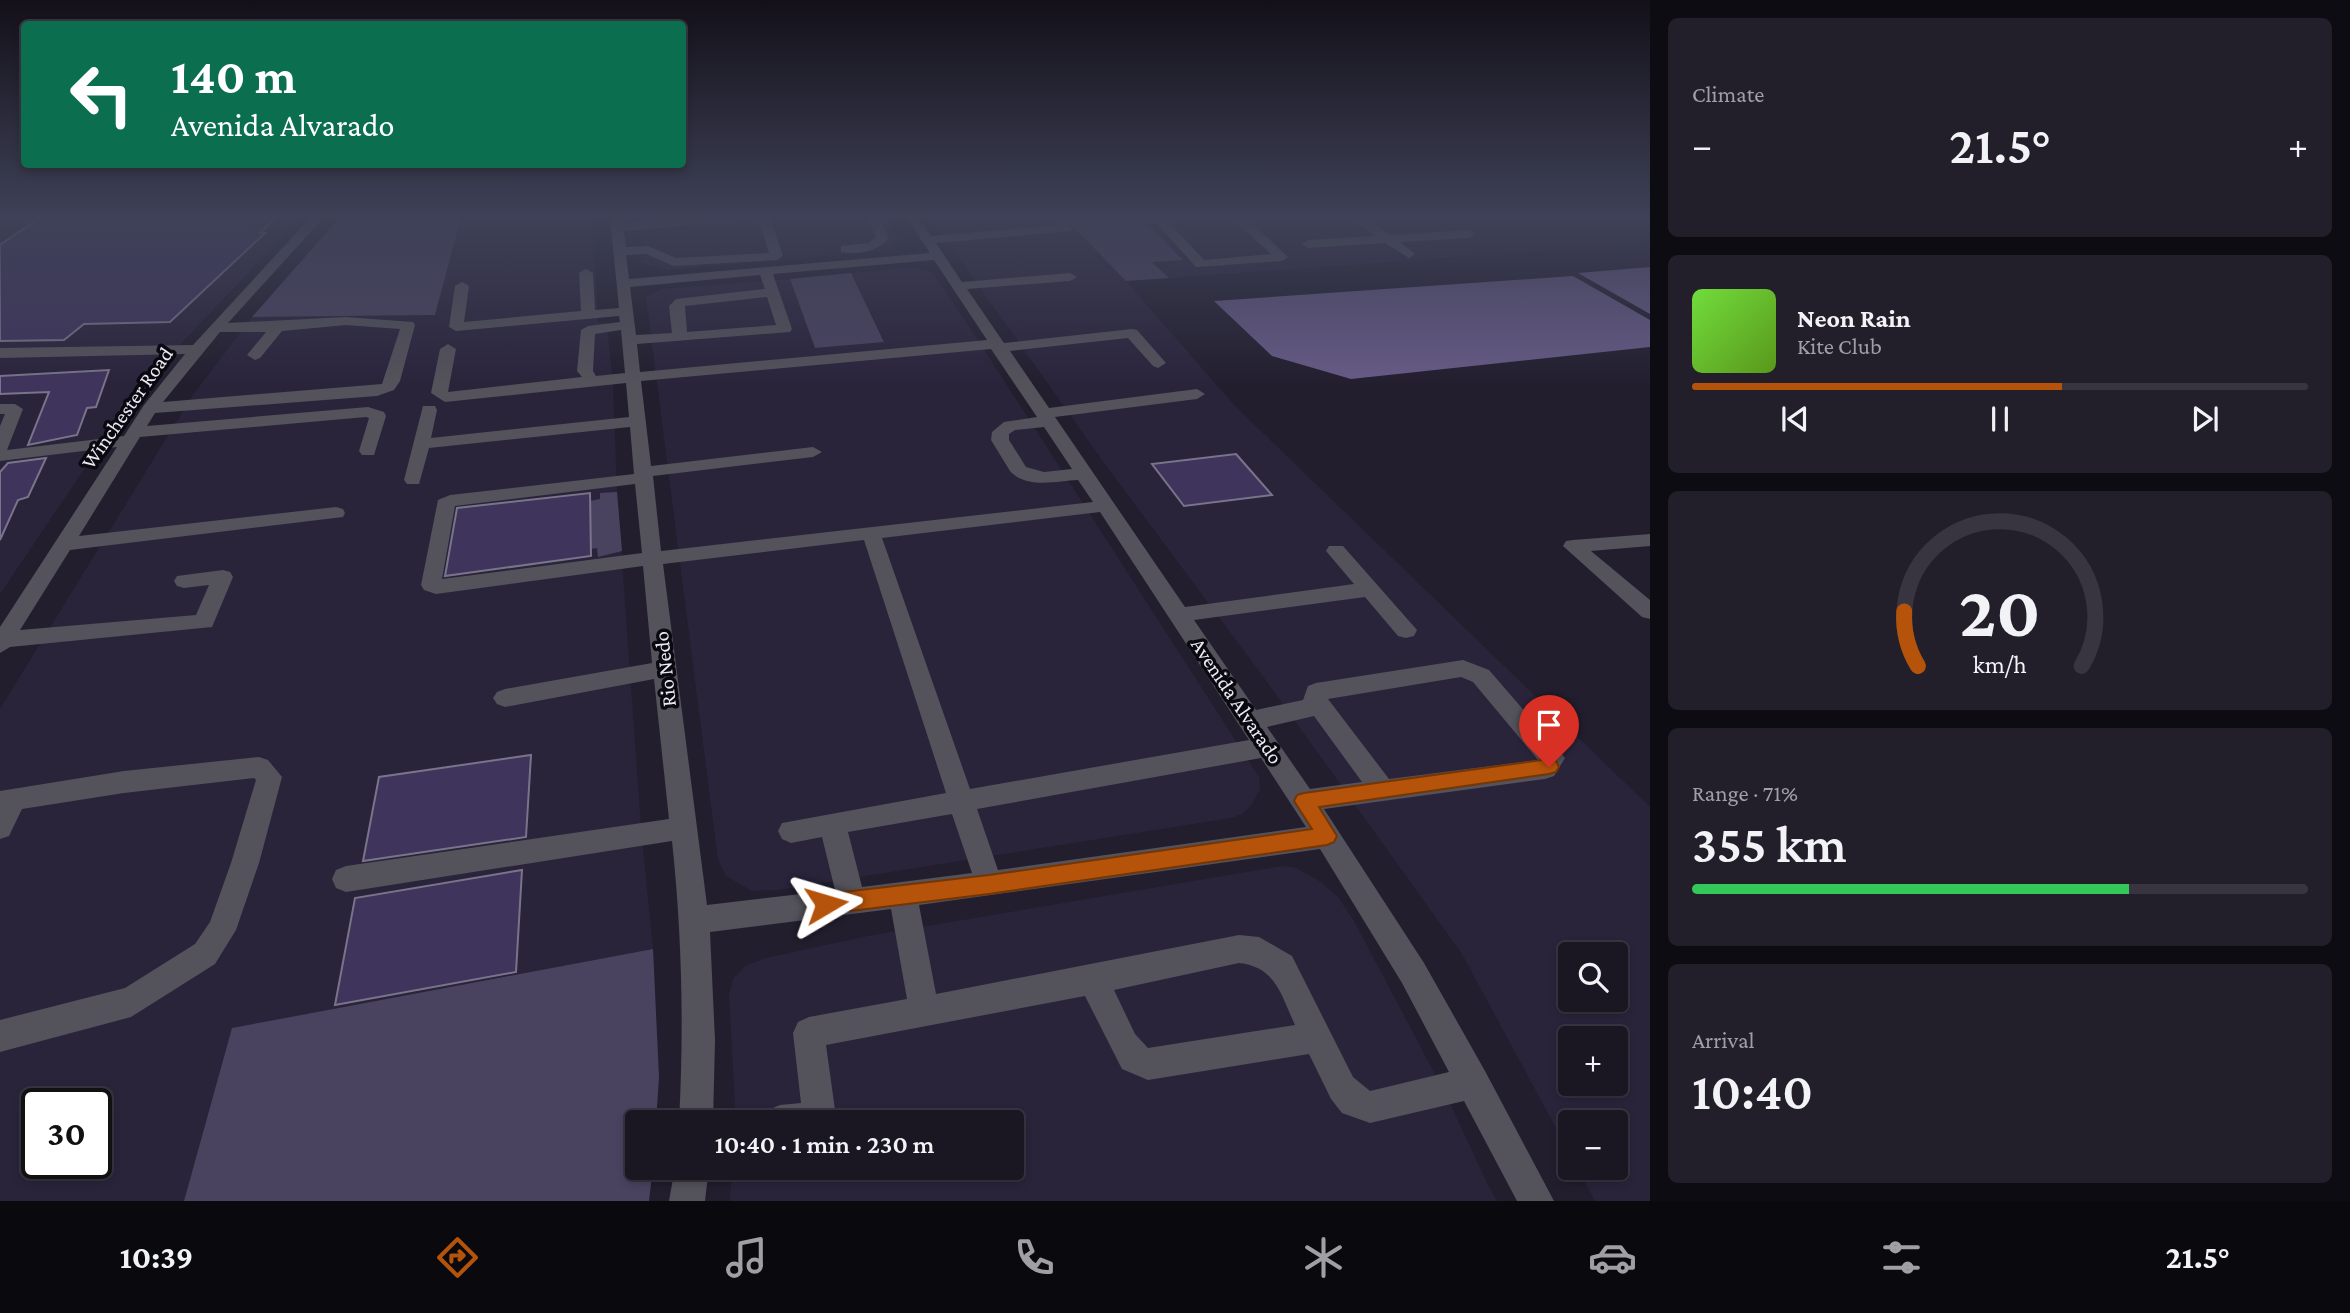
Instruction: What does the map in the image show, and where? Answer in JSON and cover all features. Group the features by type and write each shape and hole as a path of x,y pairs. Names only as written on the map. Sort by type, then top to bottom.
{"street":[{"name":"Winchester Road","path":"1,641 149,408 197,349 267,273"},
{"path":"586,273 588,314"},
{"name":"Rio Nedo","path":"624,273 664,669 695,920 699,1040 696,1110"},
{"path":"625,283 732,273"},
{"path":"462,286 456,327 588,314 680,337 785,329 766,273"},
{"name":"Avenida Alvarado","path":"949,273 1327,836 1413,973 1536,1201"},
{"path":"957,286 1070,277"},
{"path":"680,337 676,306 681,302 772,292"},
{"path":"149,408 377,391 388,387 392,381 408,325 346,321 278,327 217,328"},
{"path":"592,381 585,371 588,330 629,326"},
{"path":"255,355 278,327"},
{"path":"447,349 439,393 445,397 634,376 1132,333 1158,363"},
{"path":"0,353 197,349"},
{"path":"1083,474 1044,477 1030,476 1019,471 1000,440 1001,432 1010,426 1045,417 1197,394"},
{"path":"0,409 15,409 0,447"},
{"path":"413,480 429,410"},
{"path":"0,456 132,436 368,412 378,416 368,451"},
{"path":"421,444 638,421"},
{"path":"813,452 450,501 445,504 431,585 436,587 654,558 1105,506"},
{"path":"63,544 336,513"},
{"path":"870,533 989,884"},
{"path":"1650,540 1573,546 1650,612"},
{"path":"1336,551 1406,630"},
{"path":"1,641 204,622 223,577 184,581"},
{"path":"1179,615 1370,589"},
{"path":"1304,801 1383,791 1545,769 1553,758 1481,676 1463,668 1317,692 1314,698 1383,791"},
{"path":"505,698 664,669"},
{"path":"1250,721 1307,710 1319,705"},
{"path":"791,831 1268,747"},
{"path":"0,828 7,801 124,782 259,767 268,777 245,863 222,930 205,954 131,1002 0,1036"},
{"path":"832,824 852,901"},
{"path":"346,879 685,828"},
{"path":"695,920 989,884 1327,836"},
{"path":"903,895 924,1010"},
{"path":"818,1110 809,1033 1093,980 1239,949 1259,951 1282,966 1342,1088 1354,1101 1370,1107 1474,1082"},
{"path":"1093,980 1124,1045 1133,1058 1148,1064 1316,1037"},
{"path":"687,1201 690,1180"}],"shaded area":[{"path":"0,273 248,273 157,369 124,410 0,594"},
{"path":"291,273 446,273 435,315 252,317"},
{"path":"446,273 596,273 598,323 607,323 613,386 617,492 641,827 653,949 232,1028 184,1201 0,1201 0,709 193,395 252,317 435,315"},
{"path":"851,273 933,273 1259,777 1260,789 1252,804 1242,814 1231,818 777,890 752,891 726,876 718,860 646,297 662,289 790,279 815,348 884,341"},
{"path":"851,273 884,342 815,348 790,279"},
{"path":"970,273 1118,273 1235,406 1650,807 1650,1201 1595,1201 1584,1180 1628,1180 1628,1110 1558,1110 1558,1132 1462,954 1262,675 1107,467"},
{"path":"1118,273 1164,273 1169,278 1126,281"},
{"path":"1164,273 1237,273 1169,278"},
{"path":"1578,273 1650,273 1650,314"},
{"path":"1573,276 1650,320 1650,347 1351,379 1272,356 1214,301"},
{"path":"617,492 622,551 598,557 597,548 590,549 590,501 600,499 600,493"},
{"path":"1282,866 1296,868 1321,882 1338,897 1354,921 1446,1095 1497,1201 730,1201 731,1180 1024,1180 1024,1110 735,1110 729,995 733,979 745,966 766,958 868,936"},
{"path":"653,949 659,1077 657,1110 625,1110 625,1180 651,1180 649,1201 184,1201 232,1028"}],"building":[{"path":"0,273 222,273 170,322 84,324 64,340 0,341"},
{"path":"109,370 96,407 87,408 77,435 28,445 49,392 0,394 0,376"},
{"path":"1236,454 1272,495 1184,506 1152,464"},
{"path":"46,458 28,497 18,500 0,540 0,472 8,463"},
{"path":"590,493 591,556 445,576 457,508"},
{"path":"531,755 526,837 363,861 379,777"},
{"path":"522,870 516,972 335,1005 355,898"}],"route":[{"path":"826,904 989,884 1327,836 1304,801 1549,767"}]}
